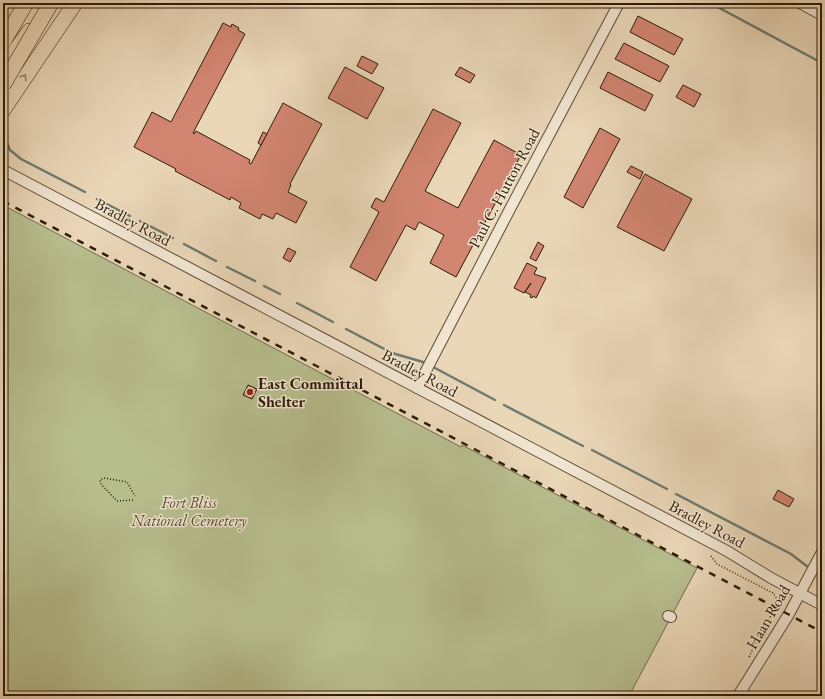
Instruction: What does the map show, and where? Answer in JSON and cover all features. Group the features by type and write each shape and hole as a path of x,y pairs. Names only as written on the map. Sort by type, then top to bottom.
{"highway":[{"path":"3,42 27,3"},
{"path":"3,85 51,3"},
{"path":"3,110 75,3"}],"main road":[{"path":"3,59 27,3"},
{"path":"3,66 15,48 55,3"}],"street":[{"name":"Paul C. Hutton Road","path":"417,388 619,3"},
{"path":"800,3 822,16"},
{"name":"Bradley Road","path":"3,170 727,551 771,578 822,605"},
{"name":"Haan Road","path":"738,696 789,614 822,552"}],"path":[{"path":"133,500 117,501 101,484 100,480 104,478 127,482 135,496"},
{"path":"711,556 717,564 773,593 777,599 776,607 749,657"}],"green space":[{"name":"Fort Bliss National Cemetery","path":"3,205 461,447 462,445 697,568 629,696 3,696"}],"building":[{"path":"638,16 683,39 674,55 630,32"},
{"path":"223,23 231,27 232,24 245,34 193,133 194,134 196,131 250,160 249,163 251,164 283,103 322,124 290,184 291,185 288,192 307,202 296,223 276,213 273,219 262,214 260,219 239,208 241,203 231,197 230,200 134,147 152,112 171,122"},
{"path":"624,43 669,66 660,82 615,59"},
{"path":"362,56 378,64 372,74 357,66"},
{"path":"345,67 384,88 367,119 328,98"},
{"path":"460,67 475,75 470,83 455,75"},
{"path":"608,72 653,95 645,111 600,88"},
{"path":"683,85 701,94 694,107 676,97"},
{"path":"433,109 461,123 425,191 458,208 494,140 521,155 456,277 430,263 444,235 419,222 415,230 406,225 376,281 350,267 379,212 371,207 376,198 384,202"},
{"path":"600,128 620,139 583,208 564,197"},
{"path":"263,132 267,134 261,145 258,143"},
{"path":"631,166 643,172 640,179 627,172"},
{"path":"645,174 692,199 664,251 617,227"},
{"path":"538,242 544,246 536,261 530,258"},
{"path":"288,248 296,252 290,262 283,258"},
{"path":"527,263 537,268 534,274 546,278 536,298 533,296 532,298 530,297 531,295 525,292 531,283 524,293 514,288"},
{"name":"East Committal Shelter","path":"248,385 257,389 252,399 243,395"},
{"path":"778,490 794,499 789,507 773,499"}],"waterway":[{"path":"710,3 822,63"},
{"path":"722,9 725,3"},
{"path":"3,134 10,150 21,159 85,192"},
{"path":"97,199 130,216"},
{"path":"140,221 173,238"},
{"path":"184,244 216,261"},
{"path":"227,267 255,281"},
{"path":"264,286 280,294"},
{"path":"297,303 333,322"},
{"path":"346,329 392,353 423,362"},
{"path":"435,368 495,400"},
{"path":"504,405 583,446"},
{"path":"592,450 667,489"},
{"path":"676,494 791,554 808,567"}],"railway":[{"path":"3,201 822,632"}],"place":[{"name":"East Committal Shelter","path":"250,392"}]}
